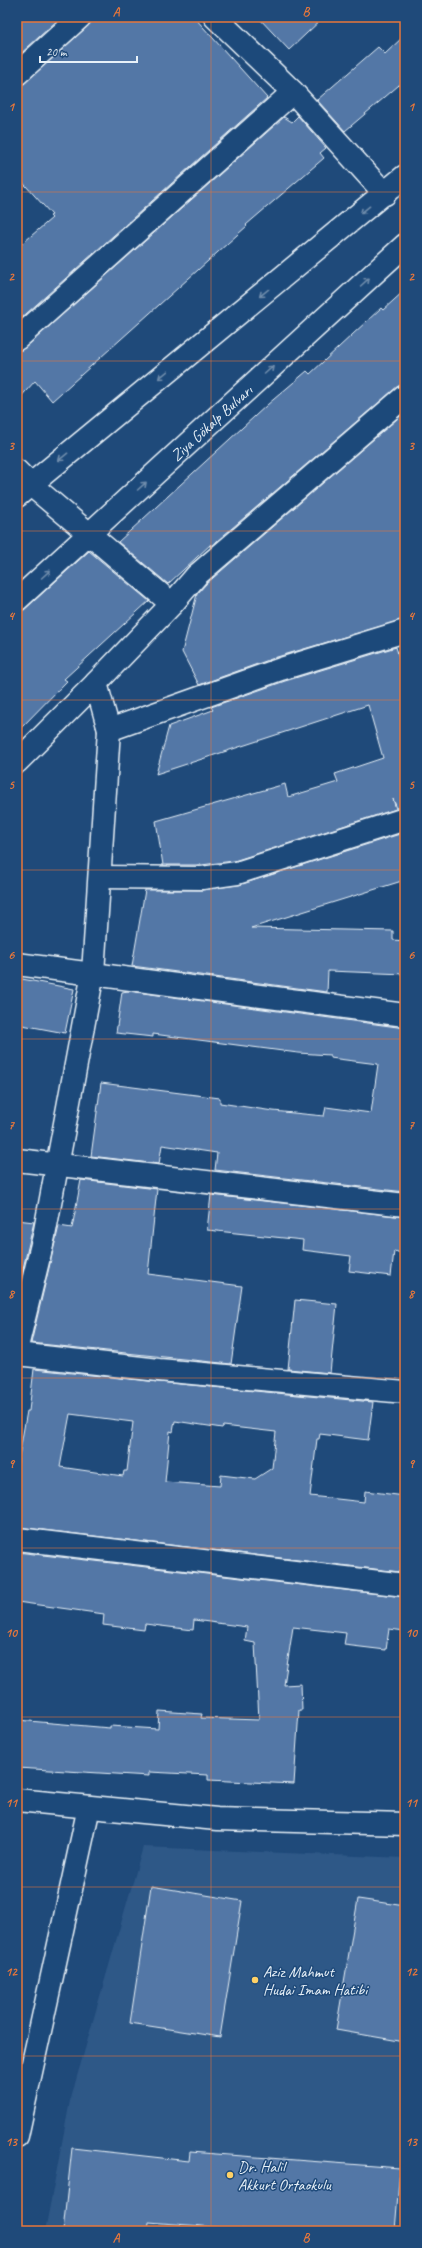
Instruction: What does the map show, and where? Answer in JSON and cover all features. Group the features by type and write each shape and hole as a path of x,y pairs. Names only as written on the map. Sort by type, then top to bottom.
{"street":[{"path":"17,74 80,17"},
{"path":"215,17 293,92 385,194"},
{"path":"17,339 293,92"},
{"path":"172,604 89,534 21,484 385,194 405,176"},
{"name":"Ziya Gökalp Bulvarı","path":"17,600 405,245"},
{"path":"17,762 96,683 172,604 197,575 405,396"},
{"path":"109,730 281,669 405,631"},
{"path":"17,1347 44,1236 93,973 109,730 96,683"},
{"path":"100,877 202,878 237,873 405,819"},
{"path":"17,964 405,1015"},
{"path":"17,1160 405,1205"},
{"path":"17,1354 160,1370 405,1392"},
{"path":"17,1539 405,1586"},
{"path":"17,1800 217,1819 405,1824"},
{"path":"17,2136 89,1807"}],"shaded area":[{"name":"Aziz Mahmut Hudai Imam Hatibi","path":"143,1847 405,1858 405,2231 45,2231 70,2101"}],"building":[{"path":"17,17 61,17 17,57"},
{"path":"92,17 194,17 267,98 17,322 17,248 52,218 50,216 52,215 17,176 17,86 25,83 88,26"},
{"path":"258,17 324,17 289,50"},
{"path":"405,35 405,80 345,131 317,100 378,47 385,54"},
{"path":"298,116 326,148 320,153 324,158 246,225 247,226 52,401 35,381 17,401 17,351 25,348 284,117 292,122"},
{"path":"405,290 405,384 397,387 210,547 211,544 168,584 118,542 267,405 307,371 310,374 381,308 383,310"},
{"path":"405,412 405,619 277,657 199,685 182,652 197,594 206,584"},
{"path":"89,551 149,601 64,679 67,681 17,732 17,612 25,609"},
{"path":"396,647 405,678 405,807 397,808 393,799 396,809 234,861 201,865 163,865 156,821 285,784 288,797 338,782 335,774 383,758 368,705 156,774 169,726 213,710 211,707 285,681"},
{"path":"403,833 405,840 405,880 251,928 393,931 393,940 405,941 405,974 328,971 327,992 132,966 145,890 202,890 239,885"},
{"path":"17,978 74,989 65,1033 17,1024"},
{"path":"128,991 405,1028 405,1192 215,1170 217,1153 162,1145 159,1164 91,1156 101,1083 220,1098 220,1103 273,1111 324,1116 326,1107 371,1113 378,1064 330,1058 330,1055 298,1053 153,1034 153,1037 116,1033 122,992"},
{"path":"81,1180 157,1189 148,1274 242,1286 231,1364 31,1343 59,1226 72,1228"},
{"path":"211,1195 405,1217 405,1254 394,1251 391,1276 349,1271 351,1256 302,1250 303,1240 207,1230"},
{"path":"17,1220 34,1222 17,1294"},
{"path":"295,1300 337,1304 330,1373 288,1369"},
{"path":"34,1369 373,1402 368,1440 320,1434 319,1439 317,1439 310,1496 364,1502 365,1491 405,1496 405,1531 400,1572 17,1527 17,1468 27,1411 29,1411","holes":["70,1414 133,1422 127,1471 124,1471 123,1476 60,1467","175,1421 222,1428 223,1426 276,1432 272,1468 255,1479 221,1475 220,1486 165,1482 170,1431 173,1432"]},
{"path":"17,1552 405,1597 405,1631 389,1629 386,1650 344,1645 346,1633 293,1627 284,1685 301,1684 302,1710 299,1710 294,1784 208,1780 208,1775 149,1772 149,1776 17,1768 17,1720 110,1728 110,1726 158,1729 159,1711 202,1714 201,1718 259,1720 255,1643 245,1641 247,1627 194,1620 193,1630 145,1624 144,1630 103,1625 104,1614 17,1602"},
{"path":"151,1886 242,1901 220,2037 130,2023"},
{"path":"358,1899 405,1906 405,2042 336,2030"},
{"path":"72,2148 189,2161 190,2152 400,2168 395,2231 267,2231 149,2222 148,2231 63,2231"}],"place":[{"name":"Aziz Mahmut Hudai Imam Hatibi","path":"255,1980"},
{"name":"Dr. Halil Akkurt Ortaokulu","path":"230,2175"}]}
